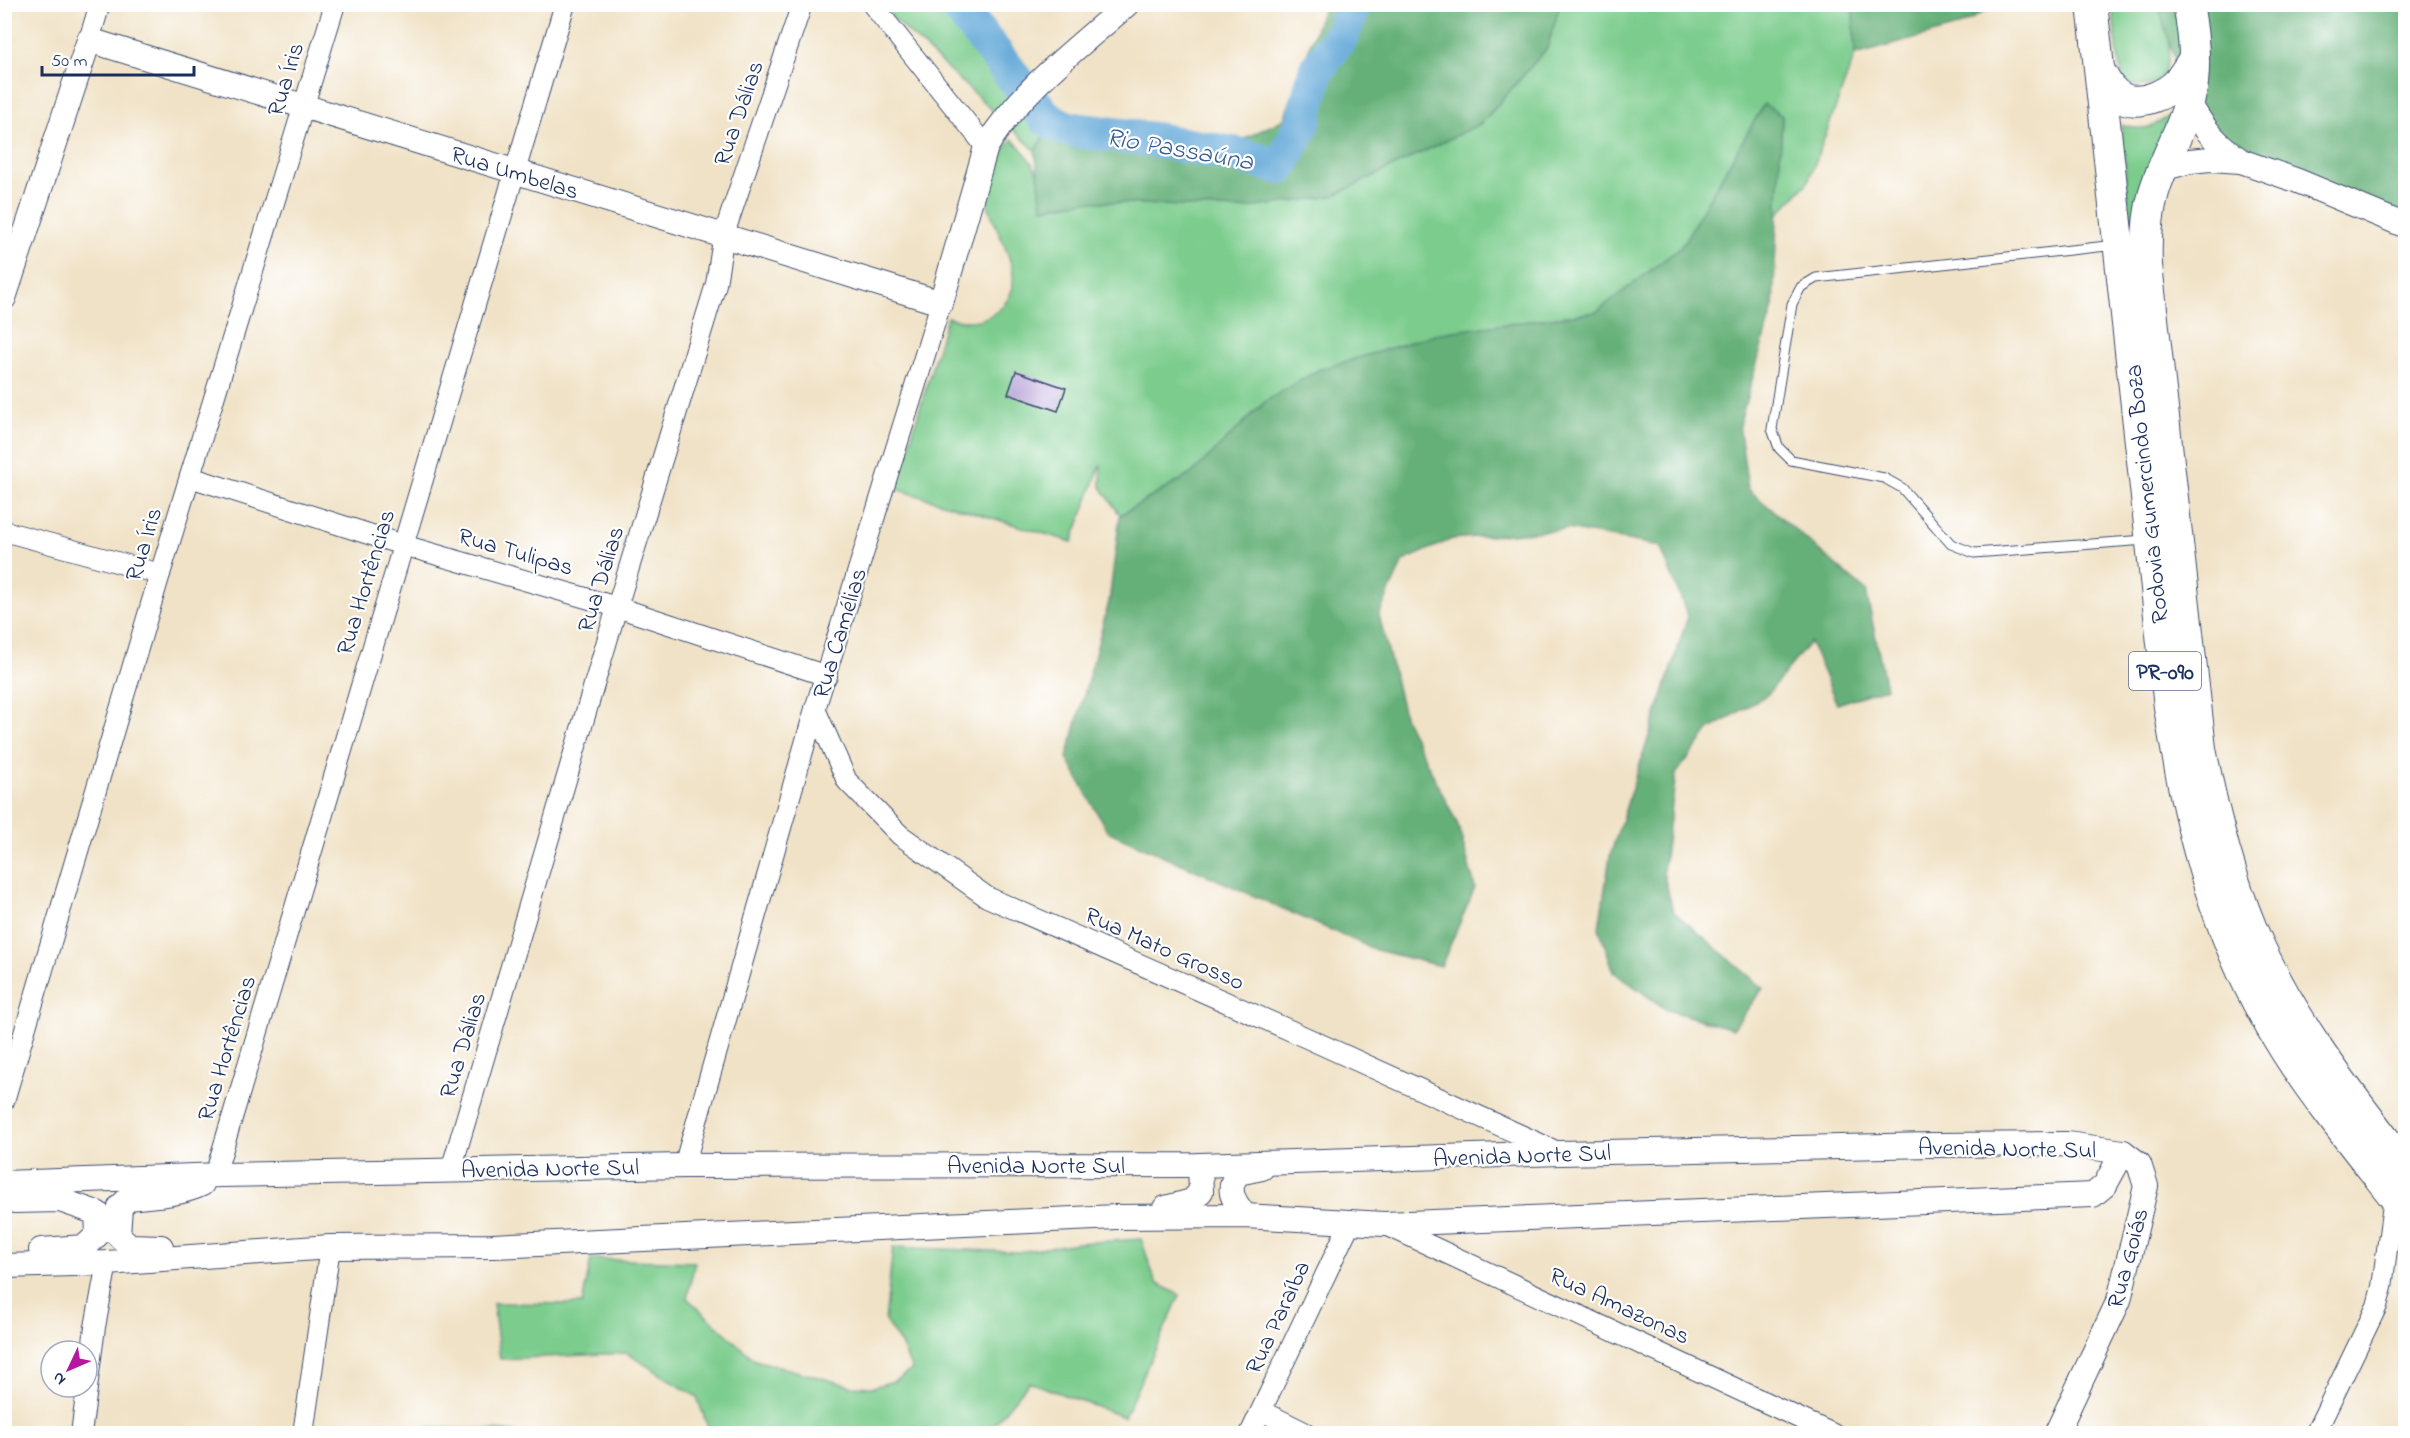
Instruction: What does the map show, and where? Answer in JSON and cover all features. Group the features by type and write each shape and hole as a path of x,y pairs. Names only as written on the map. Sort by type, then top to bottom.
{"main road":[{"name":"Rodovia Gumercindo Boza","path":"2092,4 2169,707 2189,821 2219,918 2254,994 2285,1050 2314,1093 2400,1204"},
{"name":"Rodovia Gumercindo Boza","path":"2188,4 2193,30 2193,82 2189,103 2162,169 2148,216 2147,265 2194,699 2212,801 2235,884 2253,930 2277,980 2323,1057 2406,1167"},
{"path":"2100,71 2111,89 2126,100 2144,100 2162,94 2177,83 2194,58"}],"street":[{"path":"4,298 100,4"},
{"name":"Rua Íris","path":"4,1101 160,573 335,4"},
{"name":"Rua Hortências","path":"218,1175 403,544 566,4"},
{"name":"Rua Dálias","path":"451,1170 617,607 716,284 724,234 802,4"},
{"path":"872,4 986,147"},
{"name":"Rua Camélias","path":"684,1166 815,709 941,303 986,147 999,125 1014,108 1127,4"},
{"name":"Rua Umbelas","path":"89,40 724,234 941,303"},
{"path":"2189,103 2203,128 2219,145 2241,161"},
{"path":"2162,169 2190,161 2210,159 2241,161 2298,181 2406,226"},
{"name":"Rua Tulipas","path":"190,477 403,544 617,607 827,675"},
{"path":"4,531 160,573"},
{"name":"Rua Mato Grosso","path":"815,709 847,781 900,836 987,897 1560,1153"},
{"name":"Avenida Norte Sul","path":"4,1183 218,1175 684,1166 1200,1165 1560,1153 2067,1144 2123,1152 2105,1185 2093,1195 1384,1224 1245,1216 1116,1216 493,1246 330,1248 107,1263 4,1266"},
{"name":"Rua Goiás","path":"2056,1434 2119,1299 2146,1186 2139,1164 2123,1152"},
{"path":"1245,1216 1232,1199 1231,1186 1238,1173 1297,1161"},
{"path":"1116,1216 1192,1201 1201,1191 1200,1165"},
{"name":"Avenida Norte Sul","path":"218,1175 189,1190 129,1198 120,1207 118,1235 130,1246 225,1255"},
{"path":"4,1196 14,1201 60,1200 97,1213 98,1234 85,1247 33,1250 4,1259"},
{"path":"2315,1434 2377,1306 2400,1204"},
{"name":"Rua Paraíba","path":"1250,1434 1350,1223"},
{"name":"Rua Amazonas","path":"1384,1224 1833,1434"},
{"path":"303,1434 330,1248"},
{"path":"81,1434 95,1327 107,1263"},
{"path":"1262,1411 1308,1434"}],"lane":[{"path":"2118,245 1816,278 1801,287 1792,304 1772,429 1779,448 1791,460 1884,478 1902,488 1951,544 1974,553 2151,539"}],"green space":[{"path":"1853,4 1996,5 1957,27 1855,55"},
{"path":"879,5 951,5 1035,103 1063,110 1035,150"},
{"path":"1327,5 1560,5 1547,48 1482,123 1333,196 1240,209 1086,201 1042,208 1035,150 1063,110 1228,147 1284,119 1321,14"},
{"path":"1560,5 1853,5 1855,55 1808,182 1777,215 1782,116 1764,105 1681,247 1596,312 1440,333 1266,401 1191,474 1120,515 1101,487 1101,464 1072,542 896,489 947,317 972,321 990,316 1008,299 1013,285 1008,254 994,222 986,192 991,170 1012,139 1026,154 1036,170 1045,208 1086,201 1240,209 1333,196 1482,123 1547,48"},
{"path":"2112,5 2167,5 2169,53 2162,76 2155,83 2137,86 2123,79"},
{"path":"2158,5 2405,5 2405,216 2258,170 2208,133 2181,80"},
{"path":"1764,104 1782,116 1773,307 1739,425 1748,489 1866,591 1886,688 1837,704 1810,642 1768,694 1709,730 1676,774 1663,872 1673,911 1763,988 1733,1029 1667,1010 1614,972 1599,928 1610,856 1688,616 1660,546 1568,529 1452,539 1403,561 1379,615 1405,719 1458,825 1475,888 1441,966 1376,950 1107,831 1067,758 1109,602 1120,515 1191,474 1266,401 1318,370 1440,333 1596,312 1681,247"},
{"path":"2171,115 2133,252 2121,125 2136,128 2147,127"},
{"path":"1141,1239 1156,1283 1180,1295 1124,1417 1029,1382 987,1433 710,1433 697,1397 627,1353 500,1359 493,1303 582,1304 591,1259 695,1262 687,1298 755,1360 851,1386 873,1387 894,1381 912,1370 902,1346 885,1321 893,1247 1018,1252 1078,1243"},
{"path":"424,1427 507,1431 518,1433 424,1433"}],"building":[{"path":"1016,371 1066,388 1058,411 1008,394"}],"waterway":[{"name":"Rio Passaúna","path":"956,4 1046,118 1067,129 1154,140 1238,155 1280,167 1302,125 1316,71 1342,34 1354,4"}]}
